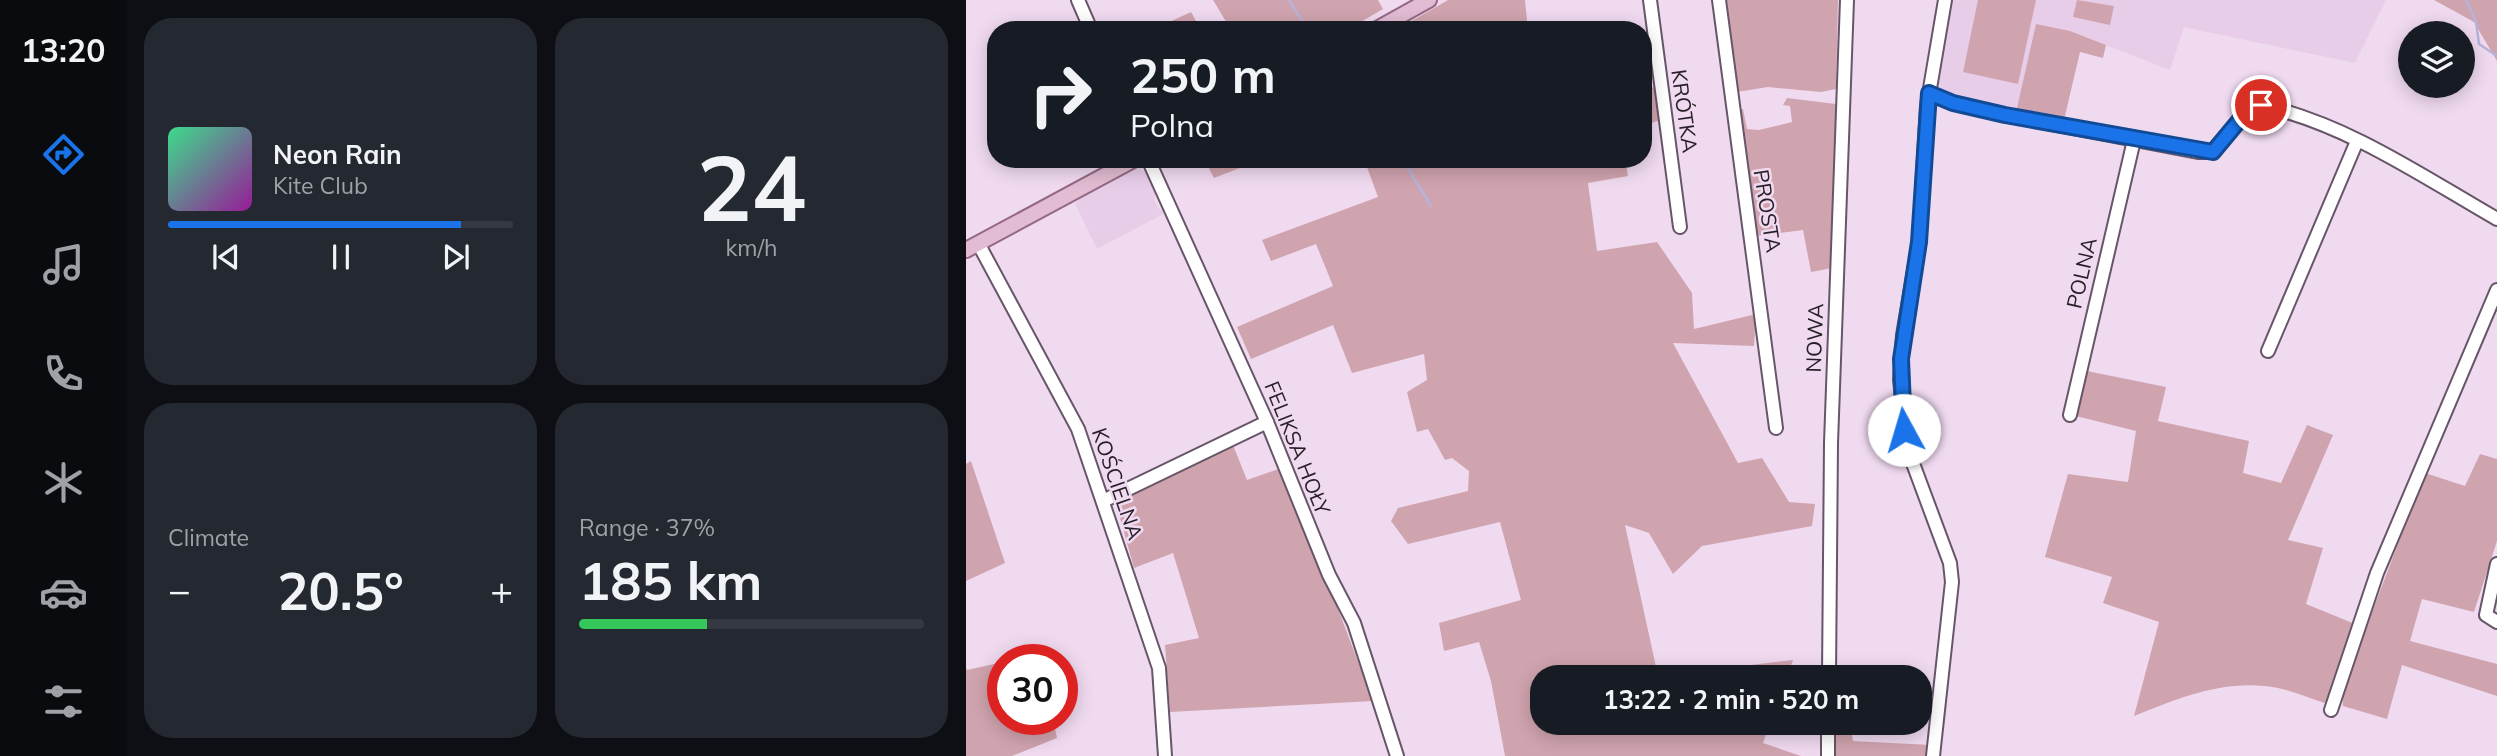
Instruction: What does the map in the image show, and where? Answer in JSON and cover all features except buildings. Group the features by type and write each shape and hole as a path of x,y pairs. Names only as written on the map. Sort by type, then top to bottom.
{"main road":[{"path":"1392,21 1430,0"},
{"path":"972,247 1118,168"}],"street":[{"path":"1078,0 1087,21"},
{"name":"KRÓTKA","path":"1650,0 1681,227"},
{"name":"PROSTA","path":"1718,0 1776,428"},
{"name":"NOWA","path":"1829,665 1831,443 1847,0"},
{"path":"1933,756 1952,582 1950,563 1908,450 1900,380 1903,335 1919,242 1929,93 1945,0"},
{"path":"1929,93 1953,103 2005,115 2213,152 2248,110 2261,105 2357,141 2404,163 2497,219"},
{"name":"POLNA","path":"2070,415 2134,140"},
{"path":"2268,351 2357,141"},
{"name":"FELIKSA HOŁY","path":"1152,168 1267,422 1329,575 1354,623 1397,756"},
{"name":"KOŚCIELNA","path":"972,247 1072,415 1159,668 1165,756"},
{"path":"2332,710 2377,573 2497,290"},
{"path":"1103,501 1267,422"},
{"path":"2497,564 2486,615 2497,622"},
{"path":"1828,735 1828,756"}],"shaded area":[{"path":"1213,0 1378,0 1383,9 1362,21 1226,21"},
{"path":"1448,0 1525,0 1527,21 1412,21"},
{"path":"1723,0 1838,0 1836,89 1821,92 1768,87 1737,92"},
{"path":"1950,0 2386,0 2355,63 2184,27 2170,70 2070,31 2036,25 2016,112 1943,92 1937,82"},
{"path":"1978,0 2036,0 2018,84 1963,72"},
{"path":"2077,0 2114,6 2110,25 2073,17"},
{"path":"2434,0 2497,0 2497,61 2475,21"},
{"path":"1191,12 1196,21 1172,21"},
{"path":"2036,24 2070,31 2106,45 2103,58 2080,52 2064,120 2016,112"},
{"path":"1655,87 1663,119 1652,123 1652,88"},
{"path":"1787,98 1836,104 1832,268 1811,272 1803,230 1756,236 1739,110 1743,109 1747,129 1759,130 1792,122 1790,106 1783,105"},
{"path":"1140,168 1148,175 1156,191 1154,199 1158,208 1167,212 1097,249 1075,204 1081,198"},
{"path":"1209,168 1240,168 1214,178"},
{"path":"1367,168 1627,168 1628,176 1588,183 1597,251 1657,242 1692,293 1694,329 1756,314 1754,346 1673,343 1738,463 1762,458 1789,502 1815,504 1812,526 1702,546 1673,574 1649,533 1625,525 1656,665 1530,665 1530,735 1766,735 1763,743 1801,756 1505,756 1491,681 1479,642 1444,651 1439,623 1521,600 1500,522 1408,544 1391,521 1398,508 1468,491 1469,471 1452,458 1445,460 1428,429 1417,432 1407,392 1427,380 1424,354 1352,373 1333,325 1251,359 1237,327 1333,286 1316,244 1271,261 1262,240 1378,197"},
{"path":"2082,370 2166,387 2158,421 2249,441 2243,473 2281,483 2307,425 2333,435 2288,540 2323,548 2306,604 2355,624 2328,704 2273,687 2231,686 2182,698 2134,716 2159,622 2103,603 2112,577 2045,557 2068,474 2128,482 2136,431 2072,415"},
{"path":"1231,440 1247,480 1284,467 1373,701 1170,712 1165,645 1199,638 1173,553 1134,568 1115,500"},
{"path":"2480,454 2497,459 2497,541 2474,612 2422,599 2410,641 2497,664 2497,696 2402,665 2387,719 2343,706 2342,691 2425,473 2465,486"},
{"path":"971,461 1005,563 966,581 966,464"},
{"path":"1793,660 1791,665 1751,665"},
{"path":"987,666 987,735 1056,735 1057,738 1012,756 966,756 966,668 967,670"},
{"path":"1834,735 1852,735 1853,741 1931,745 1928,756 1834,756"}],"waterway":[{"path":"1289,0 1302,21"},
{"path":"2466,0 2476,22 2479,44 2497,56"},
{"path":"1408,168 1431,206"}],"route":[{"path":"1904,430 1901,359 1919,242 1929,93 1953,103 2005,115 2198,152 2213,152 2220,147 2248,110 2261,105"}]}
